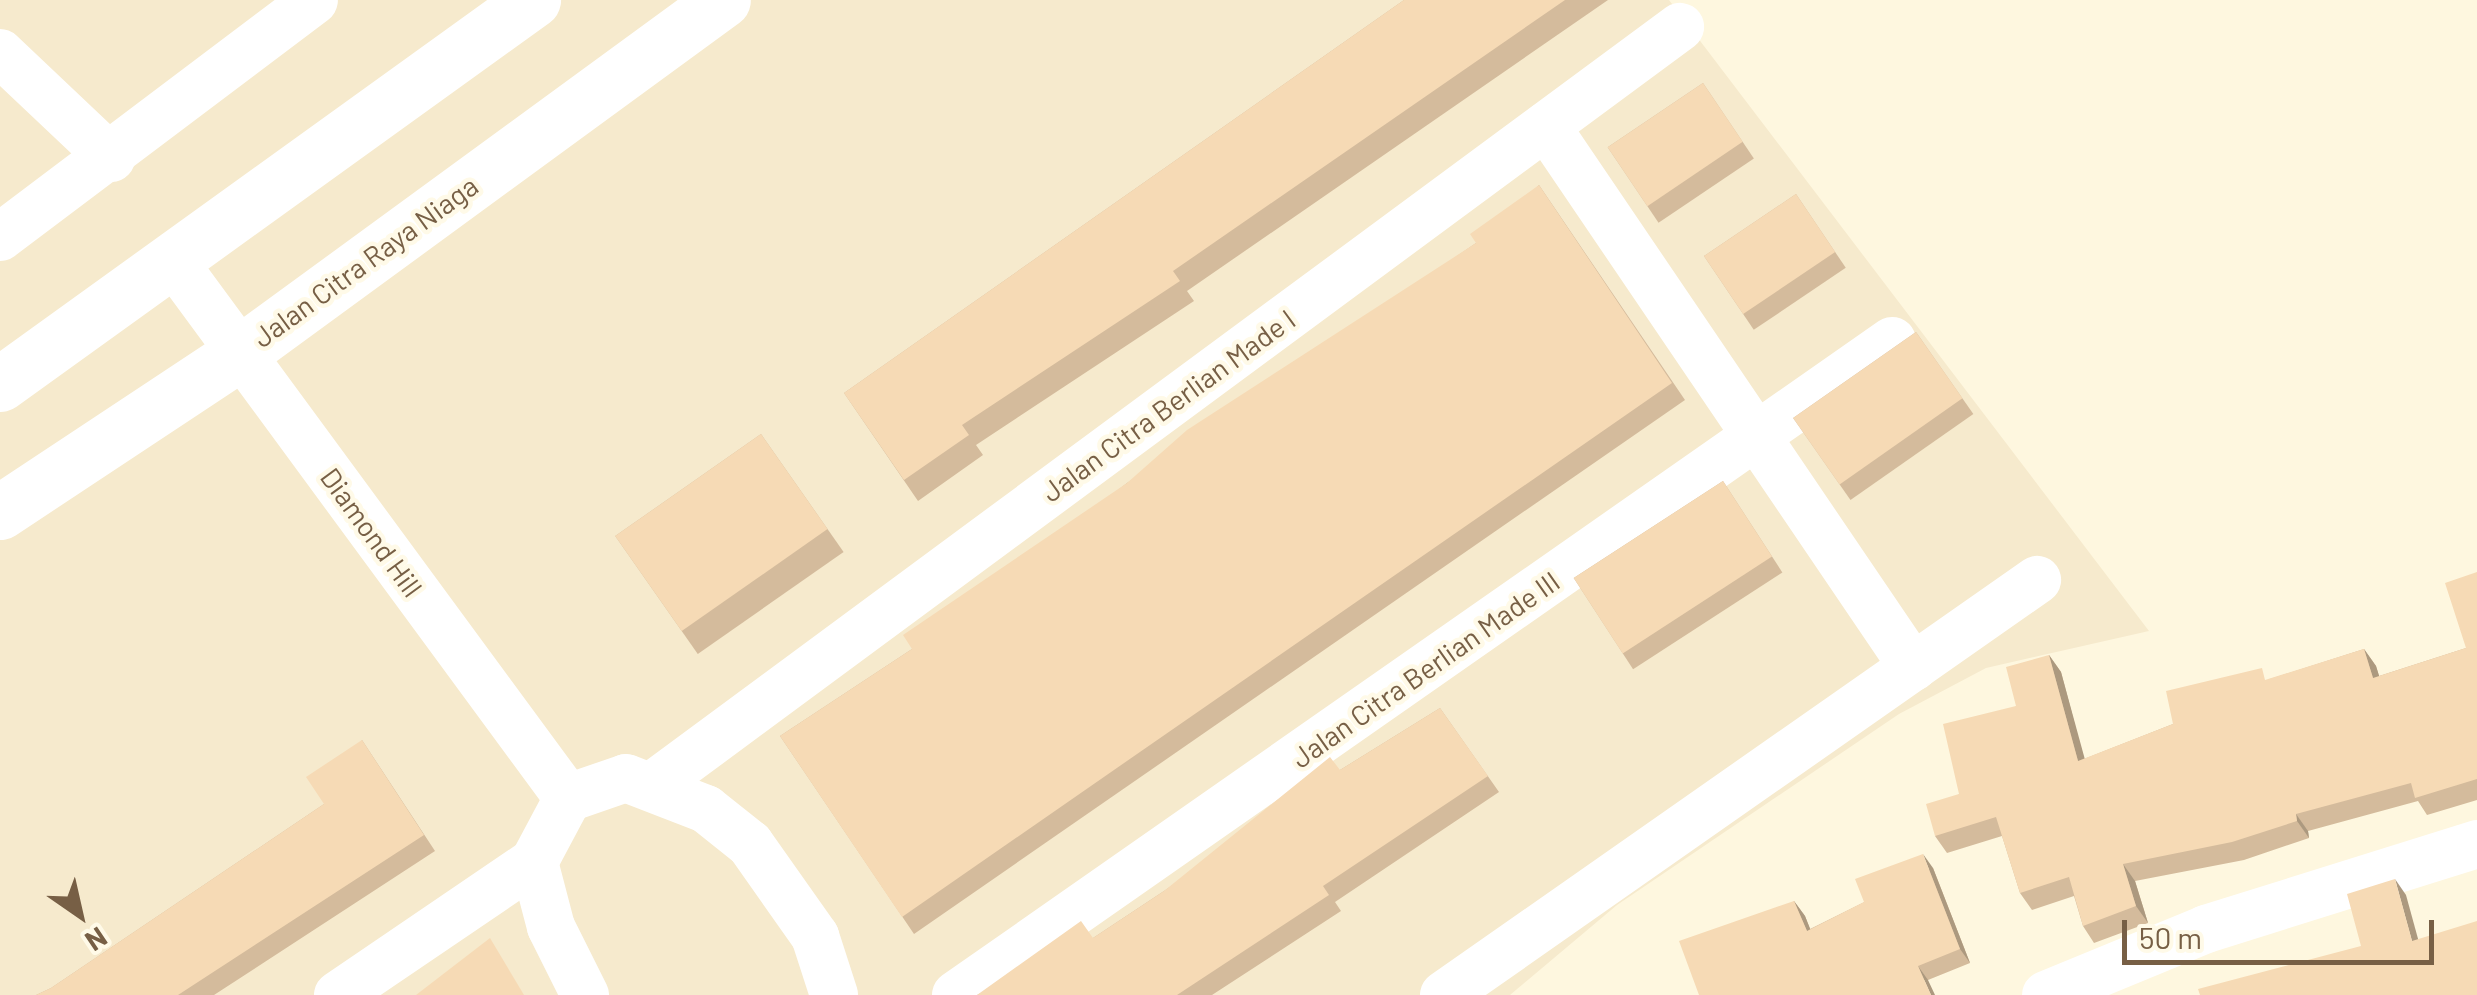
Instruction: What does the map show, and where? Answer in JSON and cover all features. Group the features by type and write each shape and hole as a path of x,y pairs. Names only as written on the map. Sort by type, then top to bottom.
{"street":[{"path":"0,238 112,158 314,0"},
{"path":"0,384 176,265 533,0"},
{"name":"Jalan Citra Raya Niaga","path":"0,512 240,353 723,0"},
{"name":"Jalan Citra Berlian Made I","path":"656,783 1680,28"},
{"path":"0,53 112,158"},
{"path":"1546,126 1753,441 1913,667"},
{"name":"Diamond Hill","path":"176,265 568,798"},
{"name":"Jalan Citra Berlian Made III","path":"956,995 1892,341"},
{"path":"1444,995 2037,580"},
{"path":"338,995 534,862 568,798 626,778 656,783 706,809 787,888 834,995"},
{"path":"2046,995 2206,929 2477,844"},
{"path":"534,862 551,926 584,995"}],"shaded area":[{"path":"0,0 1669,0 2149,631 1986,668 1899,714 1617,905 1510,995 0,995"}],"building":[{"path":"1404,0 1565,0 1173,271 1180,281 962,425 969,435 904,480 844,393"},
{"path":"1703,83 1743,142 1647,206 1608,147"},
{"path":"1539,185 1672,383 902,917 780,736 912,649 903,635 1127,483 1187,430 1476,243 1470,234"},
{"path":"1796,194 1835,252 1743,314 1704,256"},
{"path":"1916,332 1962,398 1840,484 1793,418"},
{"path":"761,434 828,529 682,631 615,536"},
{"path":"1723,481 1772,556 1623,653 1574,578"},
{"path":"2477,572 2477,779 2415,798 2411,783 2296,814 2297,821 2232,842 2123,864 2136,906 2083,926 2069,877 2020,893 1996,817 1935,836 1926,804 1959,794 1943,724 2016,706 2006,667 2049,655 2078,761 2173,724 2166,691 2262,668 2265,680 2364,649 2373,678 2466,648 2445,583"},
{"path":"1440,708 1488,776 1323,886 1329,895 1177,995 977,995 1081,921 1093,938 1164,891 1330,757 1340,770"},
{"path":"362,740 424,835 178,995 36,995 324,804 306,777"},
{"path":"1923,854 1960,949 1918,966 1931,995 1699,995 1679,941 1794,901 1807,931 1864,902 1855,879"},
{"path":"2395,879 2412,941 2477,921 2477,995 2200,995 2198,989 2361,946 2347,894"},
{"path":"490,938 524,995 416,995"}]}
